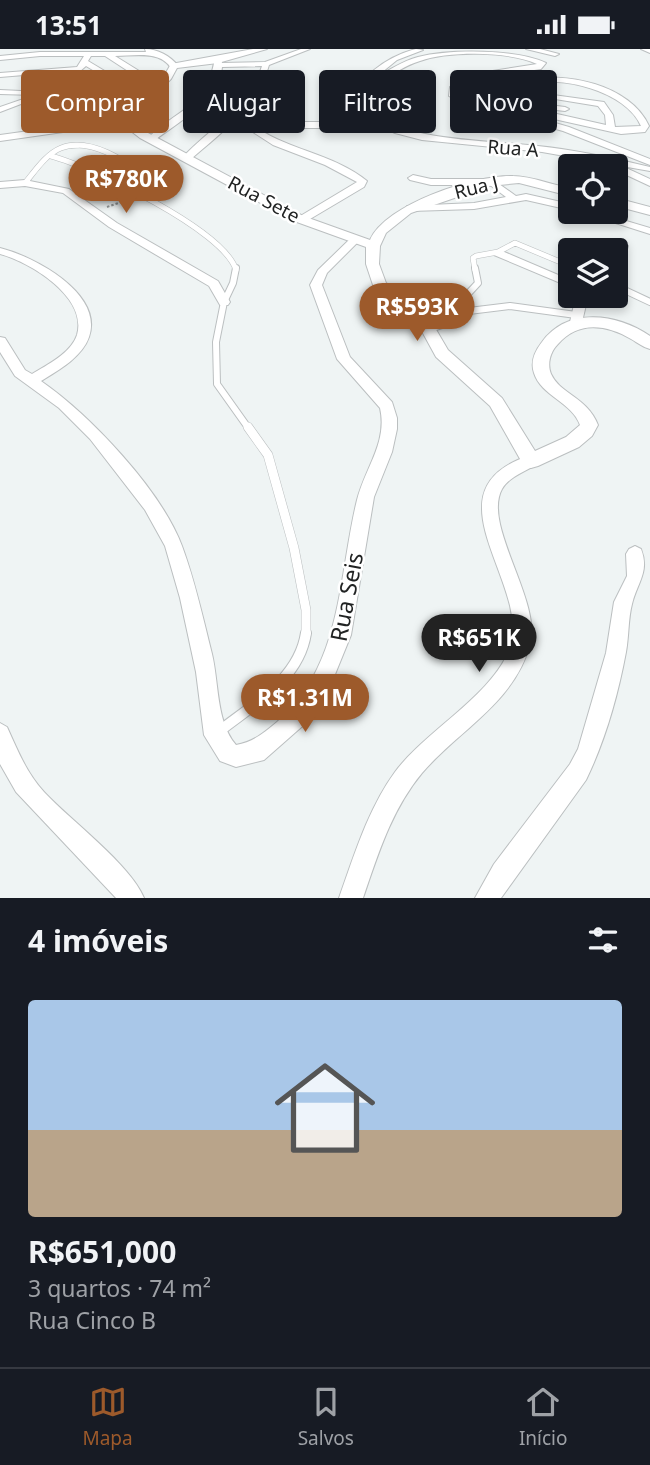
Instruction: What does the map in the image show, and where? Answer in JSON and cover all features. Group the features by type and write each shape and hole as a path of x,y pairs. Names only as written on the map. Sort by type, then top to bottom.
{"street":[{"path":"146,49 170,60 174,66"},
{"path":"219,62 263,49"},
{"path":"169,71 174,66 219,62 266,64 307,49"},
{"path":"377,70 391,59 427,49"},
{"path":"529,49 555,54"},
{"path":"645,49 650,51"},
{"path":"396,70 412,61 433,56 482,51 540,60 542,63 538,67 514,70"},
{"path":"76,70 89,54"},
{"path":"107,54 126,70"},
{"path":"0,58 156,54"},
{"path":"152,138 214,86 219,62"},
{"path":"188,157 254,96 262,82 266,64"},
{"path":"0,75 82,66 91,70"},
{"path":"557,82 610,91 644,120 644,129 632,132 557,118"},
{"path":"0,92 21,92"},
{"path":"557,97 601,104 609,115 611,128"},
{"path":"0,110 21,102"},
{"path":"557,107 609,115"},
{"path":"302,220 361,185 362,181 257,132 288,125 319,124"},
{"path":"557,127 650,162"},
{"path":"0,138 36,133"},
{"name":"Rua Sete","path":"143,133 302,220 354,241 373,245"},
{"name":"Rua A","path":"412,133 471,145 542,149 572,154"},
{"name":"Rua A","path":"628,164 650,169"},
{"path":"628,172 650,183"},
{"path":"413,178 431,182 492,181 513,198"},
{"name":"Rua J","path":"386,222 433,198 492,181 519,179 558,189"},
{"path":"0,185 25,183 66,191 144,245 214,284 224,302"},
{"path":"411,208 474,206 513,198 531,198 558,204"},
{"path":"628,205 650,211"},
{"path":"386,222 373,245 373,267 379,285 419,312 442,353 496,403 531,461"},
{"path":"626,224 650,231"},
{"name":"Rua Seis","path":"215,734 228,753 236,756 256,752 304,709 337,651 350,597 367,493 390,431 391,415 387,406 344,359 316,285 322,272 354,241"},
{"path":"0,251 26,258 50,274 80,307 85,324 83,336 65,358 31,381"},
{"path":"498,253 558,279"},
{"path":"351,898 379,823 402,780 432,746 492,690 515,661 522,640 520,614 496,538 491,497 498,482 531,461 579,438 589,425 585,414 543,375 540,363 544,349 576,319 579,308"},
{"path":"576,319 619,327 650,344"},
{"path":"0,341 11,362 31,381 64,404 121,465 151,505 173,545 192,610 215,734"},
{"path":"487,898 578,772 589,752 617,653 622,602 636,577 635,554"},
{"path":"0,734 9,762 22,784 48,815 88,850 132,898"}],"lane":[{"path":"25,183 51,156 65,147 95,149 132,167 158,184"},
{"path":"51,156 80,163 184,221 236,267 236,275 224,302 216,342 217,384 268,455 294,548 306,610 306,635 300,656 291,671 215,734"},
{"path":"469,311 466,297 478,283 473,258 478,254 498,253 507,244 515,243 558,261"},
{"path":"628,292 650,302"},
{"path":"430,329 462,320 469,311 512,304 576,319"}],"path":[{"path":"94,212 140,195"}]}
